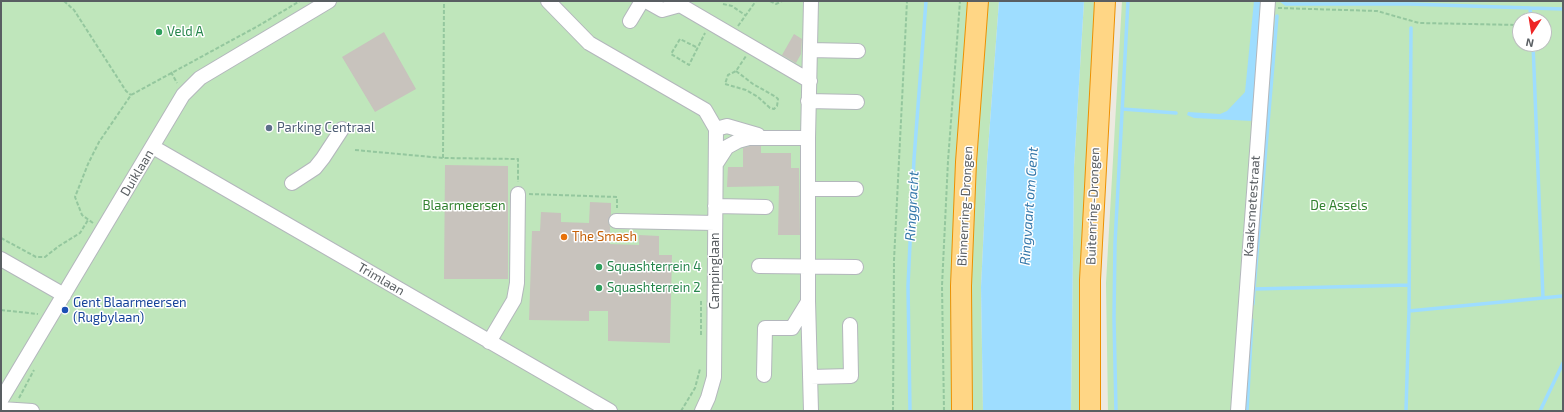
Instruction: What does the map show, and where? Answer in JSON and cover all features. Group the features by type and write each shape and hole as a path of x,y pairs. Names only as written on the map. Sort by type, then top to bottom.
{"highway":[{"name":"Binnenring-Drongen","path":"962,411 961,279 966,162 978,1"},
{"name":"Buitenring-Drongen","path":"1090,411 1090,280 1105,1"}],"street":[{"name":"Duiklaan","path":"1,400 183,95 200,78 328,1"},
{"path":"549,1 589,43 705,110 716,129 727,126 763,137"},
{"path":"630,21 642,1"},
{"path":"646,1 662,10 681,3 711,24 810,81"},
{"path":"811,1 810,81 808,101 808,301 811,411"},
{"name":"Kaaksmetestraat","path":"1238,411 1268,5"},
{"path":"810,50 858,51"},
{"path":"808,101 857,102"},
{"path":"292,183 315,168 342,129"},
{"name":"Campinglaan","path":"702,411 708,398 714,377 716,129"},
{"path":"716,164 727,147 738,140 763,137 808,138"},
{"name":"Trimlaan","path":"153,147 610,411"},
{"path":"809,189 856,189"},
{"path":"489,342 514,300 517,284 518,194"},
{"path":"715,206 766,207"},
{"path":"616,221 715,223"},
{"path":"1,258 64,295"},
{"path":"759,266 856,267"},
{"path":"764,375 765,328 792,328 808,301"},
{"path":"810,376 850,376 850,325"},
{"path":"1,408 32,411"}],"path":[{"path":"64,1 74,10 126,91 131,95"},
{"path":"443,158 444,1"},
{"path":"732,36 755,1"},
{"path":"770,1 776,4 782,1"},
{"path":"893,411 894,260 907,1"},
{"path":"722,4 732,6 745,15"},
{"path":"1268,5 1377,11 1419,23 1512,25"},
{"path":"696,48 680,39 671,54 689,65 698,50 696,48 711,24"},
{"path":"736,71 753,84 776,97 777,106 774,109 770,108 758,97 746,90 727,86 725,84 728,75 736,71 751,47"},
{"path":"355,150 443,158 518,159 518,194 617,197 616,221"},
{"path":"1,238 36,257 45,257 58,246 70,241 80,233 88,220"},
{"path":"701,301 701,336"},
{"path":"1,310 52,316"},
{"path":"681,411 695,388 701,364"}],"green space":[{"name":"Blaarmeersen","path":"1,1 999,1 987,163 981,287 983,411 1,411"},
{"path":"1084,1 1096,1 1082,244 1080,304 1082,411 1071,411 1074,167"},
{"name":"De Assels","path":"1122,1 1563,1 1563,411 1108,411 1106,283"}],"water":[{"name":"Ringvaart om Gent","path":"999,1 1084,1 1074,167 1071,411 983,411 981,287 987,163"},
{"path":"1254,1 1265,1 1255,118 1252,121 1194,118 1187,115 1188,112 1220,114 1227,111 1245,92"}],"building":[{"path":"384,32 416,89 375,112 342,57"},
{"path":"794,34 802,39 801,54 796,63 782,55"},
{"path":"750,146 761,146 761,153 791,153 791,168 799,168 800,235 778,235 779,186 727,187 728,167 743,167 743,148"},
{"path":"445,165 508,166 508,279 444,279"},
{"path":"590,202 611,203 611,215 608,221 610,227 610,244 639,245 639,235 659,236 659,255 672,255 670,343 608,341 608,311 589,311 589,321 529,320 532,231 540,231 541,212 561,213 561,222 589,223"}],"waterway":[{"name":"Ringgracht","path":"910,411 908,286 914,159 926,1"},
{"path":"1116,411 1114,318 1115,243 1128,1"},
{"path":"1282,1 1286,4 1410,4 1530,8"},
{"path":"1530,12 1530,8 1563,9"},
{"path":"1277,16 1254,289 1409,285"},
{"path":"1409,311 1411,28"},
{"path":"1533,52 1543,298"},
{"path":"1122,109 1176,113"},
{"path":"1253,304 1254,289"},
{"path":"1406,411 1409,311 1563,296"},
{"path":"1247,411 1252,320"},
{"path":"1540,411 1563,363"}],"place":[{"name":"Veld A","path":"159,32"},
{"name":"Parking Centraal","path":"269,128"},
{"name":"The Smash","path":"564,237"},
{"name":"Squashterrein 4","path":"599,267"},
{"name":"Squashterrein 2","path":"599,288"},
{"name":"Gent Blaarmeersen (Rugbylaan)","path":"65,310"}]}
